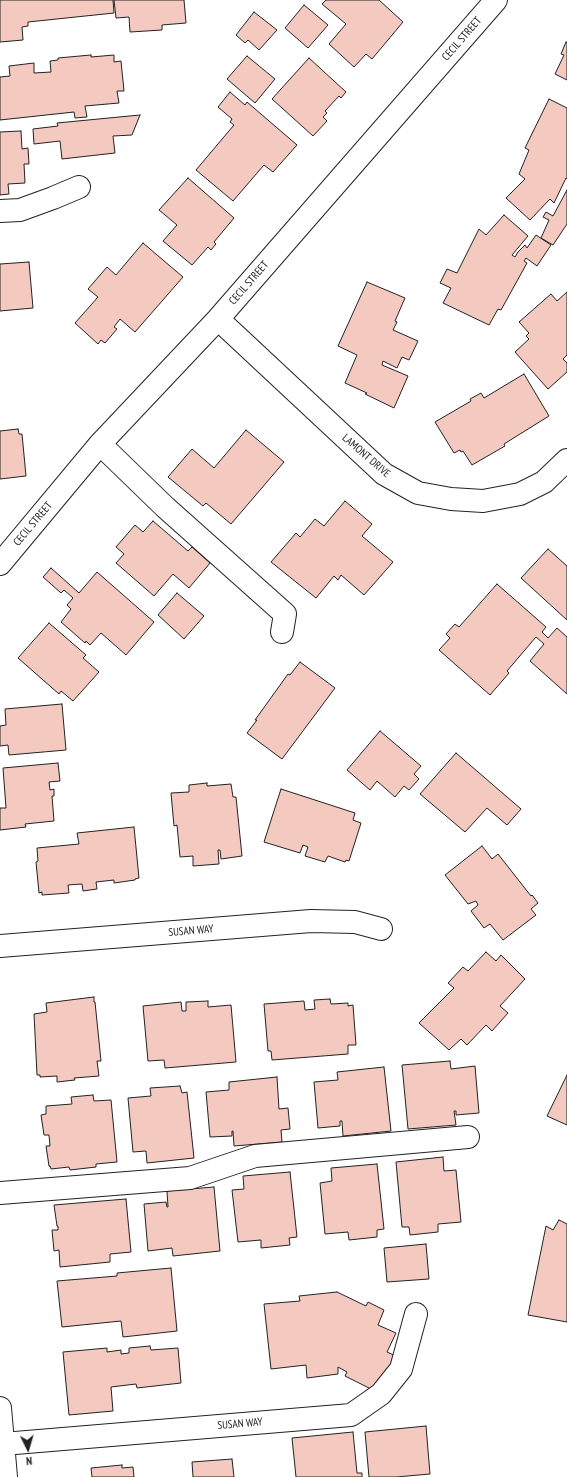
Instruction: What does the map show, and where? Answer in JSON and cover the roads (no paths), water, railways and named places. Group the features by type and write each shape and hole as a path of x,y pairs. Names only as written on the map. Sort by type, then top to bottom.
{"street":[{"name":"CECIL STREET","path":"0,564 100,444 218,319 496,0"},
{"path":"0,212 20,210 79,187"},
{"name":"LAMONT DRIVE","path":"218,319 384,474 418,493 451,499 482,500 520,494 544,482 567,460"},
{"path":"100,444 165,506 285,614 282,632"},
{"name":"SUSAN WAY","path":"0,946 311,921 355,922 381,929"},
{"path":"0,1193 190,1178 256,1156 468,1137"},
{"name":"SUSAN WAY","path":"3,1459 352,1414 381,1394 401,1369 416,1314"},
{"path":"0,1408 3,1459"}]}
